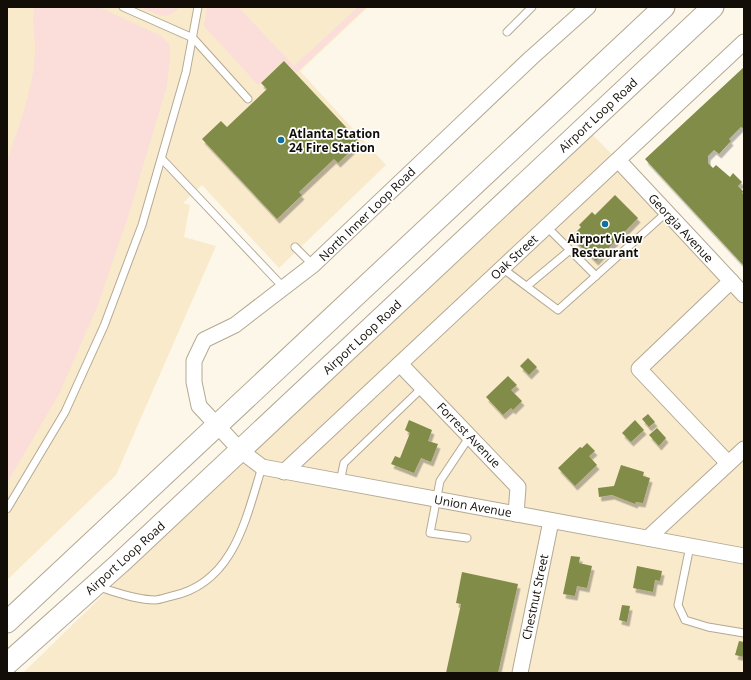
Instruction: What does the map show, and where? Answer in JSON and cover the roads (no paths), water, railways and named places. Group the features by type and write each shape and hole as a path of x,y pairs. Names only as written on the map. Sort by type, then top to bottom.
{"main road":[{"path":"7,622 664,7"},
{"name":"Airport Loop Road","path":"7,664 241,451 713,7"}],"street":[{"name":"North Inner Loop Road","path":"217,426 199,406 194,382 194,361 204,340 235,325 313,265 588,7"},
{"name":"Oak Street","path":"284,472 744,42"},
{"name":"Georgia Avenue","path":"618,160 744,295"},
{"path":"728,463 639,369 731,281"},
{"name":"Forrest Avenue","path":"400,364 518,487 516,514"},
{"name":"Union Avenue","path":"217,426 241,451 262,467 744,556"},
{"path":"648,538 744,449"},
{"name":"Chestnut Street","path":"520,673 551,520"}],"lane":[{"path":"123,7 193,38 248,99"},
{"path":"7,509 65,412 104,326 142,226 162,159 186,72 198,7"},
{"path":"507,32 532,7"},
{"path":"162,159 283,288"},
{"path":"502,268 558,310 667,212"},
{"path":"547,227 596,276"},
{"path":"295,247 313,265"},
{"path":"527,286 570,250"},
{"path":"340,482 344,463 423,387"},
{"path":"467,538 430,533 440,481 470,436"},
{"path":"94,586 155,600 187,593 206,582 229,558 235,546 241,533 262,467"},
{"path":"690,546 678,605 686,620 708,628 744,633"}],"place":[{"name":"Atlanta Station 24 Fire Station","path":"281,140"},
{"name":"Airport View Restaurant","path":"605,224"}]}
